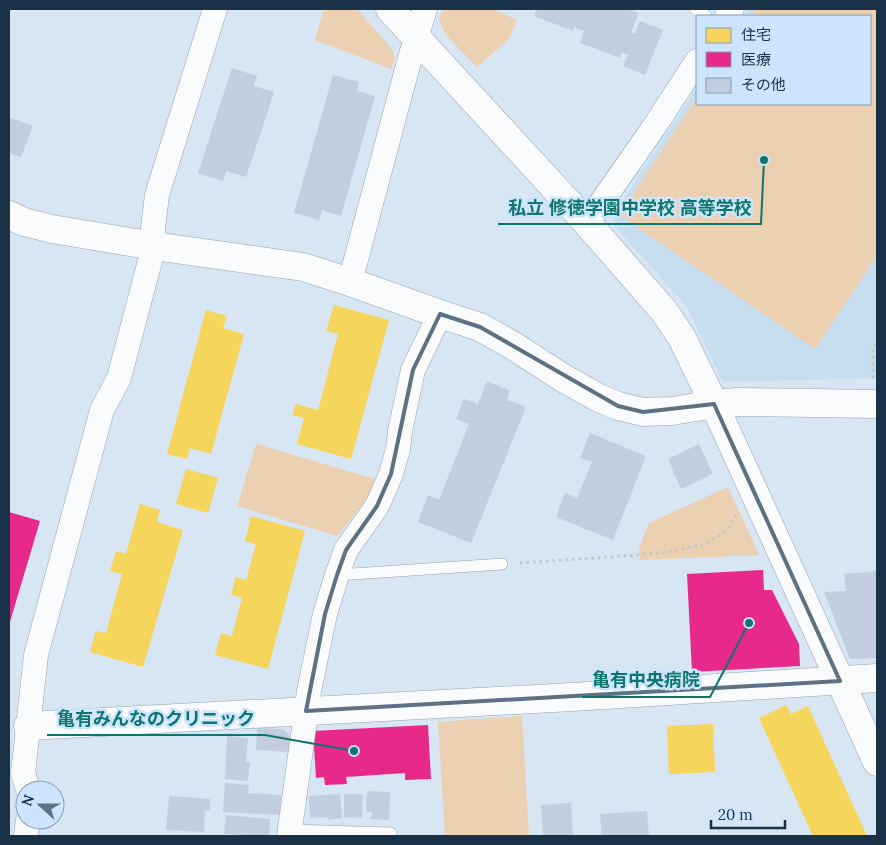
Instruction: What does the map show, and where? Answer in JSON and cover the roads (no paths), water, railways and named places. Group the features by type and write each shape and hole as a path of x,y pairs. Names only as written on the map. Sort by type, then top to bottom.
{"street":[{"path":"25,780 18,726 102,410 119,378 154,246 157,195 215,9"},
{"path":"390,9 587,223 664,311 682,338 877,762"},
{"path":"350,282 425,9"},
{"path":"587,223 696,63"},
{"path":"9,215 24,222 52,229 302,267 480,327 599,398 618,406 643,412 672,411 738,402 875,394"},
{"path":"289,833 309,691 324,614 346,550 377,506 391,474 398,449 413,370 440,314"},
{"path":"18,726 877,678"}],"lane":[{"path":"337,575 502,564"},
{"path":"289,833 391,832"}],"place":[{"name":"私立 修徳学園中学校 高等学校","path":"764,160"},
{"name":"亀有中央病院","path":"749,623"},
{"name":"亀有みんなのクリニック","path":"354,751"}]}
